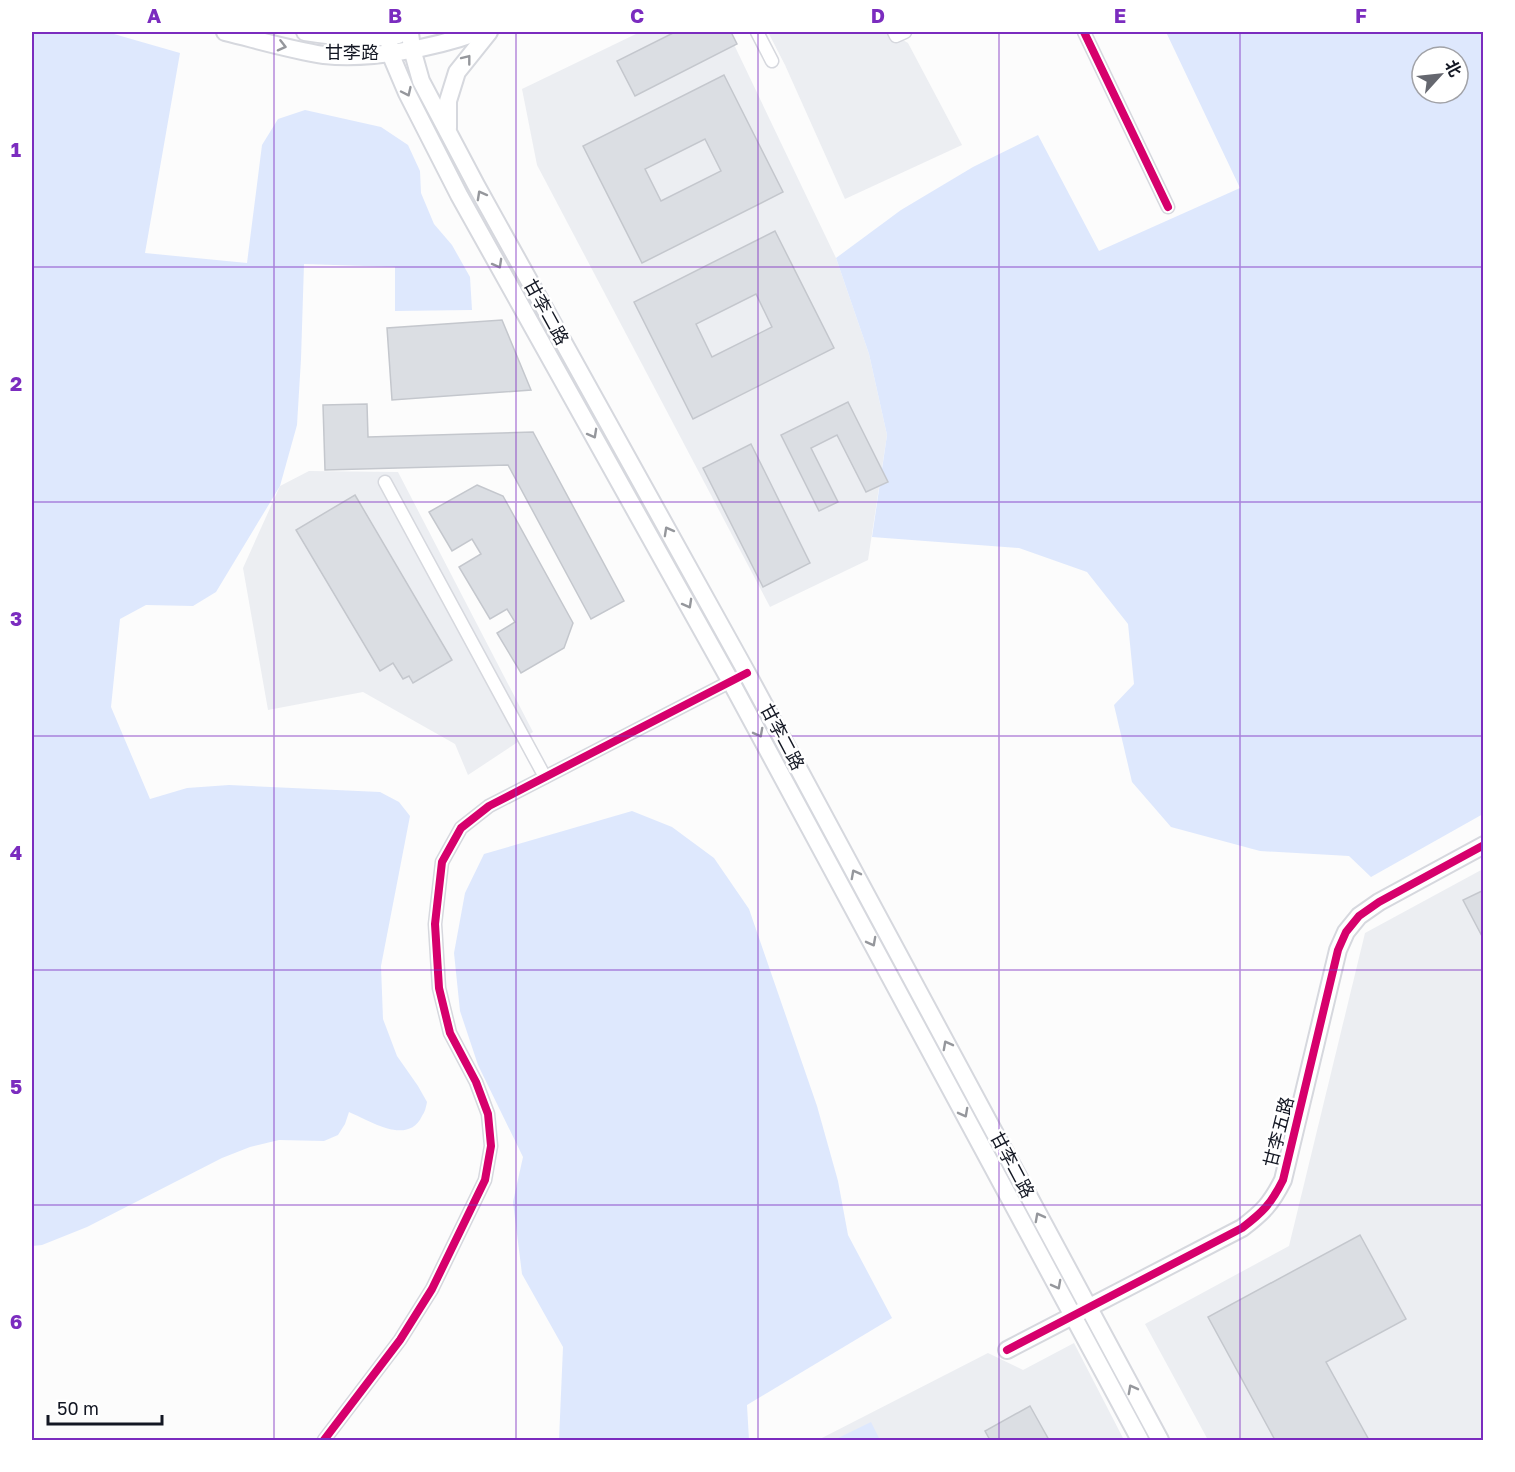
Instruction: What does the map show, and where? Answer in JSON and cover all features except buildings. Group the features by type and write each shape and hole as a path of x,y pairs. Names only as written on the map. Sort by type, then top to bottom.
{"main road":[{"name":"甘李路","path":"225,32 297,50 346,56 368,56 390,45 414,38 445,41 478,32"},
{"name":"甘李路","path":"305,32 390,45"},
{"path":"448,132 448,100 456,72 489,32"},
{"name":"甘李二路","path":"414,38 421,81 482,196 747,674 1081,1312 1140,1440"},
{"name":"甘李二路","path":"390,45 407,93 459,195 1081,1312 1160,1440"},
{"name":"甘李五路","path":"1007,1350 1242,1228 1259,1215 1274,1199 1283,1180 1338,950 1346,932 1359,916 1379,902 1484,845"}],"street":[{"path":"757,32 772,61"},
{"path":"894,32 896,36 905,32"},
{"path":"1084,32 1168,207"},
{"path":"385,482 545,777"},
{"path":"324,1440 400,1340 427,1297 485,1180 491,1146 488,1114 476,1082 450,1033 439,988 435,924 442,862 461,828 489,806 747,674"}],"shaded area":[{"path":"32,32 107,32 180,53 145,253 247,263 262,145 278,119 305,110 381,127 408,145 420,171 421,193 434,224 452,245 470,277 472,310 395,311 395,267 304,264 297,425 280,486 216,592 193,606 146,605 120,619 111,707 150,799 187,788 229,785 380,792 399,802 410,816 381,966 383,1019 397,1056 427,1102 424,1113 416,1125 398,1130 388,1129 349,1112 338,1135 324,1141 279,1140 250,1147 222,1158 87,1227 42,1245 32,1246"},
{"path":"640,32 728,32 836,258 869,354 887,435 868,560 770,607 537,165 522,89"},
{"path":"768,32 889,32 908,43 962,145 845,199"},
{"path":"1166,32 1483,32 1483,814 1371,877 1349,856 1260,851 1171,827 1132,782 1114,705 1134,684 1128,624 1087,572 1019,548 872,537 887,435 869,354 836,258 901,210 973,167 1038,135 1099,251 1240,188"},
{"path":"309,471 398,472 533,732 468,775 455,744 363,692 268,710 243,568 280,486"},
{"path":"632,811 672,827 714,858 749,909 817,1106 838,1181 848,1235 892,1318 747,1405 749,1440 559,1440 563,1347 522,1274 513,1202 523,1157 478,1065 460,1011 454,953 465,893 484,854"},
{"path":"1483,869 1483,1440 1208,1440 1145,1324 1289,1246 1365,933"},
{"path":"1074,1343 1124,1440 818,1440 988,1353 1023,1370"},
{"path":"871,1422 880,1440 834,1440"}],"cycle path":[{"path":"1084,32 1168,207"},
{"path":"324,1440 400,1340 432,1289 485,1180 491,1146 488,1114 476,1082 450,1033 439,988 435,924 442,862 461,828 489,806 747,673"},
{"path":"1007,1350 1242,1228 1266,1207 1283,1180 1338,950 1346,932 1359,916 1379,902 1484,845"}]}
